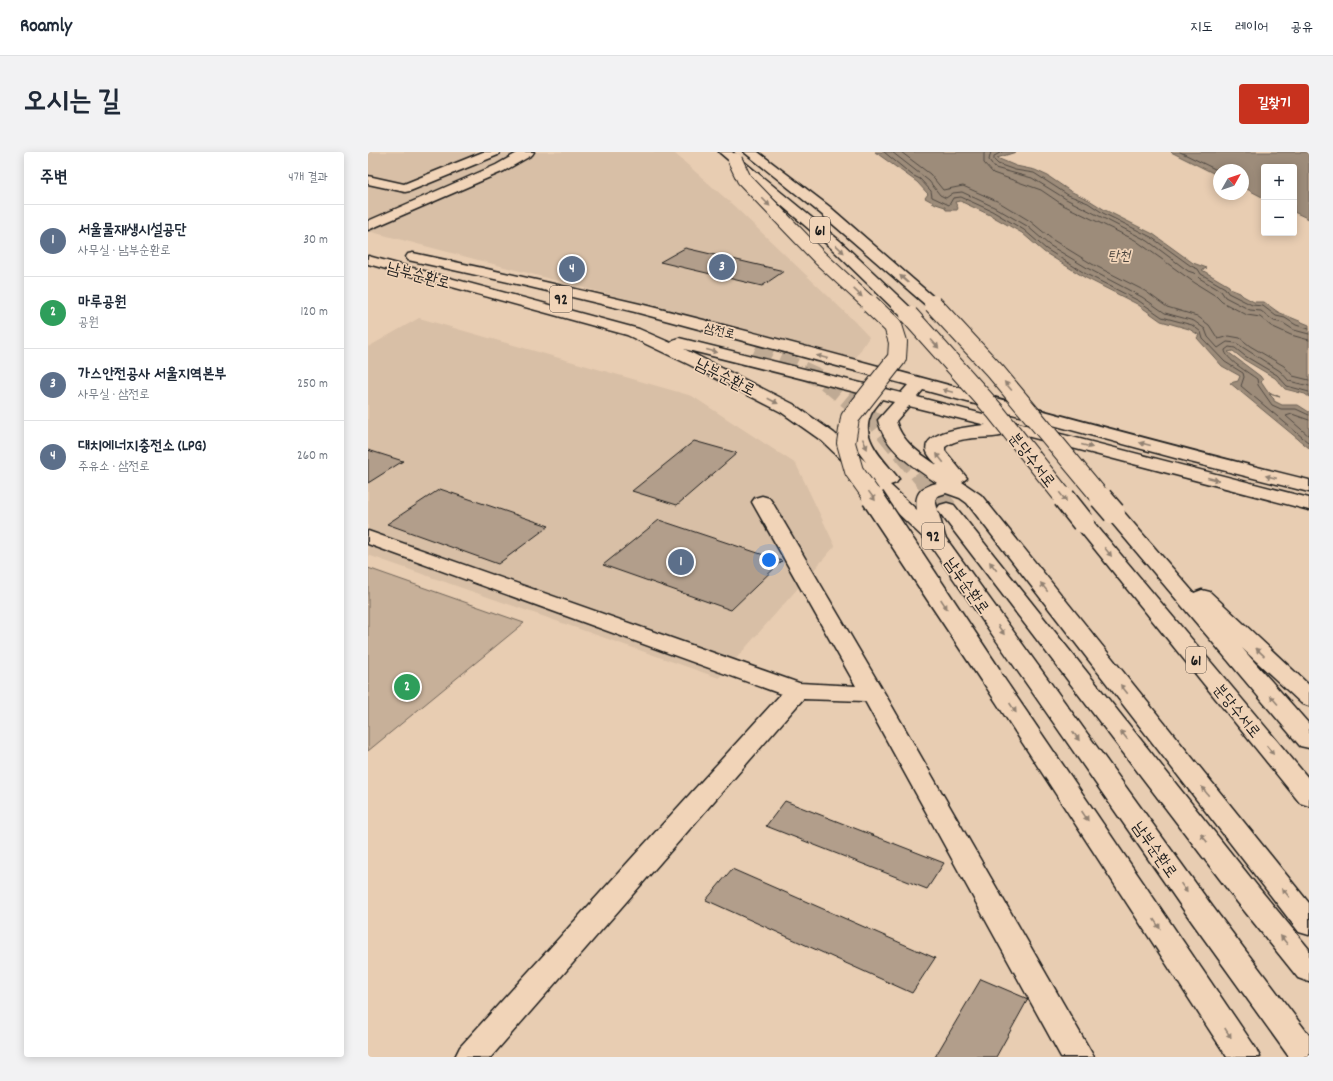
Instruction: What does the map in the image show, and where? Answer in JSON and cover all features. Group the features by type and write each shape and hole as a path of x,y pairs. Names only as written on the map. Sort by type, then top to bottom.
{"main road":[{"path":"368,180 405,188 494,152"},
{"path":"368,226 500,168 528,152"},
{"path":"736,155 744,179 820,258 893,326 898,342 897,358 850,418 846,444 854,471 879,506 1244,1057"},
{"name":"분당수서로","path":"736,155 825,210 933,304 996,372 1114,513 1309,740"},
{"name":"분당수서로","path":"736,155 835,244 909,315 995,411 1083,522 1309,797"},
{"name":"남부순환로","path":"405,255 483,279 755,349"},
{"name":"삼전로","path":"405,255 498,274 894,376 912,391"},
{"name":"남부순환로","path":"368,260 633,332 696,361 787,408 828,437 935,538 1202,914 1307,1057"},
{"name":"삼전로","path":"633,332 878,392 912,391 1021,423"},
{"path":"894,376 878,392 860,419 859,428 865,447 935,538"},
{"path":"912,391 887,420 889,429 896,440 908,452 974,498"},
{"path":"1309,486 1021,423 959,435 940,441 936,445 936,452 974,498 1309,924"},
{"path":"1021,423 1309,504"},
{"path":"935,538 926,505 926,498 929,492 938,488 948,487 974,498"},
{"path":"762,502 873,694 1078,1057"},
{"name":"남부순환로","path":"947,509 1248,895 1309,970"},
{"path":"1114,513 1309,698"},
{"path":"368,537 797,692 873,694"},
{"path":"471,1057 797,692"}],"shaded area":[{"path":"368,152 673,152 733,205 869,337 855,359 368,231"},
{"path":"419,318 692,396 796,464 835,546 719,678 368,555 368,347"},
{"path":"368,568 524,623 368,751"}],"water":[{"name":"탄천","path":"875,152 1016,152 997,158 1016,166 1035,170 1048,176 1070,191 1153,234 1193,263 1207,268 1202,270 1229,286 1230,289 1240,293 1254,302 1264,302 1278,312 1309,325 1309,397 1305,394 1285,389 1275,378 1243,359 1233,351 1228,352 1260,376 1263,380 1261,382 1267,391 1280,397 1269,394 1274,401 1282,405 1298,405 1309,412 1309,448 1230,383 1238,381 1240,376 1222,366 1197,338 1199,335 1189,329 1161,321 1137,304 1084,277 1044,252 1022,233 990,215 960,201 955,202 958,208 957,210 946,210 945,207 925,198 928,194 917,182"},
{"path":"1171,152 1309,152 1309,219 1297,213 1297,164 1261,164 1261,196 1249,190 1249,164 1213,164 1213,173"}],"building":[{"path":"685,248 784,271 762,286 660,262"},
{"path":"694,441 737,453 677,505 632,491"},
{"path":"368,450 403,461 368,483"},
{"path":"440,489 549,526 498,564 387,524"},
{"path":"659,520 782,561 731,610 603,565"},
{"path":"785,801 944,863 927,889 766,826"},
{"path":"732,869 935,958 912,993 706,900"},
{"path":"981,979 1028,999 996,1057 935,1057"}],"tunnel":[{"path":"755,349 824,380 877,423 939,499"},
{"path":"938,498 947,509"}],"place":[{"name":"가스안전공사 서울지역본부","path":"722,267"},
{"name":"대치에너지충전소 (LPG)","path":"572,269"},
{"name":"서울물재생시설공단","path":"681,562"},
{"name":"마루공원","path":"407,687"}]}
